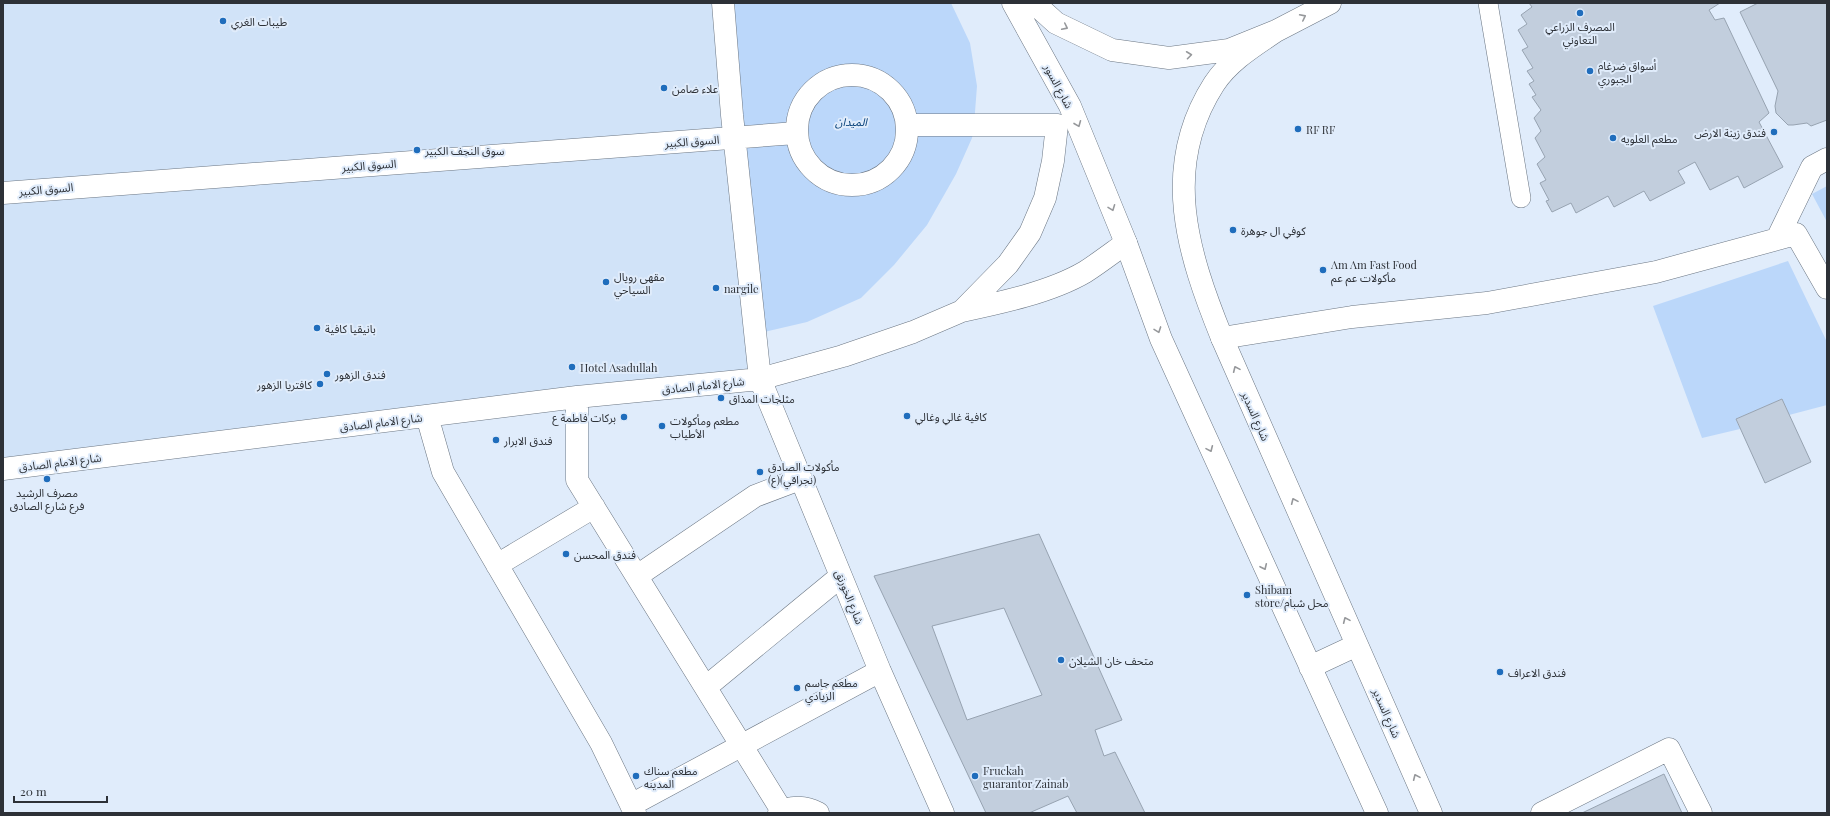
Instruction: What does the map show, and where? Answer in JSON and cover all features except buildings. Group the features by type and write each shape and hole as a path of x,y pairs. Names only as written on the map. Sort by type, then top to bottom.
{"street":[{"name":"شارع الخورنق","path":"724,3 735,138 760,379 880,671 943,813"},
{"name":"شارع السور","path":"1013,3 1070,106 1126,243"},
{"path":"1034,3 1056,23 1112,50 1169,58 1229,50 1276,31 1330,3"},
{"name":"شارع السدير","path":"1276,31 1237,59 1215,83 1194,122 1185,159 1183,198 1191,248 1206,299 1222,338 1432,813"},
{"path":"846,75 864,76 880,82 894,93 903,108 908,125 906,143 899,159 888,173 872,182 855,186 836,184 819,175 806,162 798,144 796,133 801,107 812,92 828,80 846,75"},
{"path":"908,125 1057,125 1053,161 1045,198 1030,233 1008,264 962,311"},
{"name":"السوق الكبير","path":"3,192 796,133"},
{"path":"1777,239 1812,167 1827,159"},
{"path":"1222,338 1352,317 1487,303 1656,272 1796,234 1827,288"},
{"path":"962,311 1005,302 1047,288 1084,272 1126,243 1161,339 1377,813"},
{"name":"شارع الامام الصادق","path":"3,469 576,397 760,379 843,356 913,332 962,311"},
{"path":"576,397 577,480 742,744 781,812 795,807 808,808 818,813"},
{"path":"426,416 443,472 601,743 633,809 742,744 880,671"},
{"path":"637,576 755,496 800,478"},
{"path":"497,565 594,507"},
{"path":"706,687 841,576"},
{"path":"1310,667 1357,645"},
{"path":"1542,813 1669,750 1701,813"}],"lane":[{"path":"1488,3 1521,198"}],"shaded area":[{"path":"3,3 724,3 760,379 3,469"}],"green space":[{"name":"الميدان","path":"723,3 951,3 970,43 977,86 972,138 956,174 927,225 894,265 861,298 807,322 755,334"},
{"path":"1827,186 1827,222 1812,194"},
{"path":"1788,261 1827,342 1827,405 1789,415 1782,399 1736,419 1740,429 1702,438 1653,306"}],"place":[{"name":"المصرف الزراعي التعاوني","path":"1580,13"},
{"name":"طيبات الغري","path":"223,21"},
{"name":"أسواق ضرغام الجبوري","path":"1590,71"},
{"name":"علاء ضامن","path":"664,88"},
{"name":"RF RF","path":"1298,129"},
{"name":"فندق زينة الارض","path":"1774,132"},
{"name":"مطعم العلويه","path":"1613,138"},
{"name":"سوق النجف الکبیر","path":"417,150"},
{"name":"كوفي ال جوهرة","path":"1233,230"},
{"name":"Am Am Fast Food مأكولات عم عم","path":"1323,270"},
{"name":"مقهى رويال السياحي","path":"606,282"},
{"name":"nargile","path":"716,288"},
{"name":"بانيقيا كافية","path":"317,328"},
{"name":"Hotel Asadullah","path":"572,367"},
{"name":"فندق الزهور","path":"327,374"},
{"name":"كافتريا الزهور","path":"320,384"},
{"name":"مثلجات المذاق","path":"721,398"},
{"name":"كافية غالي وغالي","path":"907,416"},
{"name":"بركات فاطمة ع","path":"624,417"},
{"name":"مطعم ومأكولات الأطياب","path":"662,426"},
{"name":"فندق الابرار","path":"496,440"},
{"name":"مأكولات الصادق (ع)(نجراقي)","path":"760,472"},
{"name":"مصرف الرشيد فرع شارع الصادق","path":"47,479"},
{"name":"فندق المحسن","path":"566,554"},
{"name":"Shibam store/محل شبام","path":"1247,595"},
{"name":"متحف خان الشيلان","path":"1061,660"},
{"name":"فندق الاعراف","path":"1500,672"},
{"name":"مطعم جاسم الزيادي","path":"797,688"},
{"name":"مطعم سناك المدينه","path":"636,776"},
{"name":"Fruckah guarantor Zainab","path":"975,776"}]}
